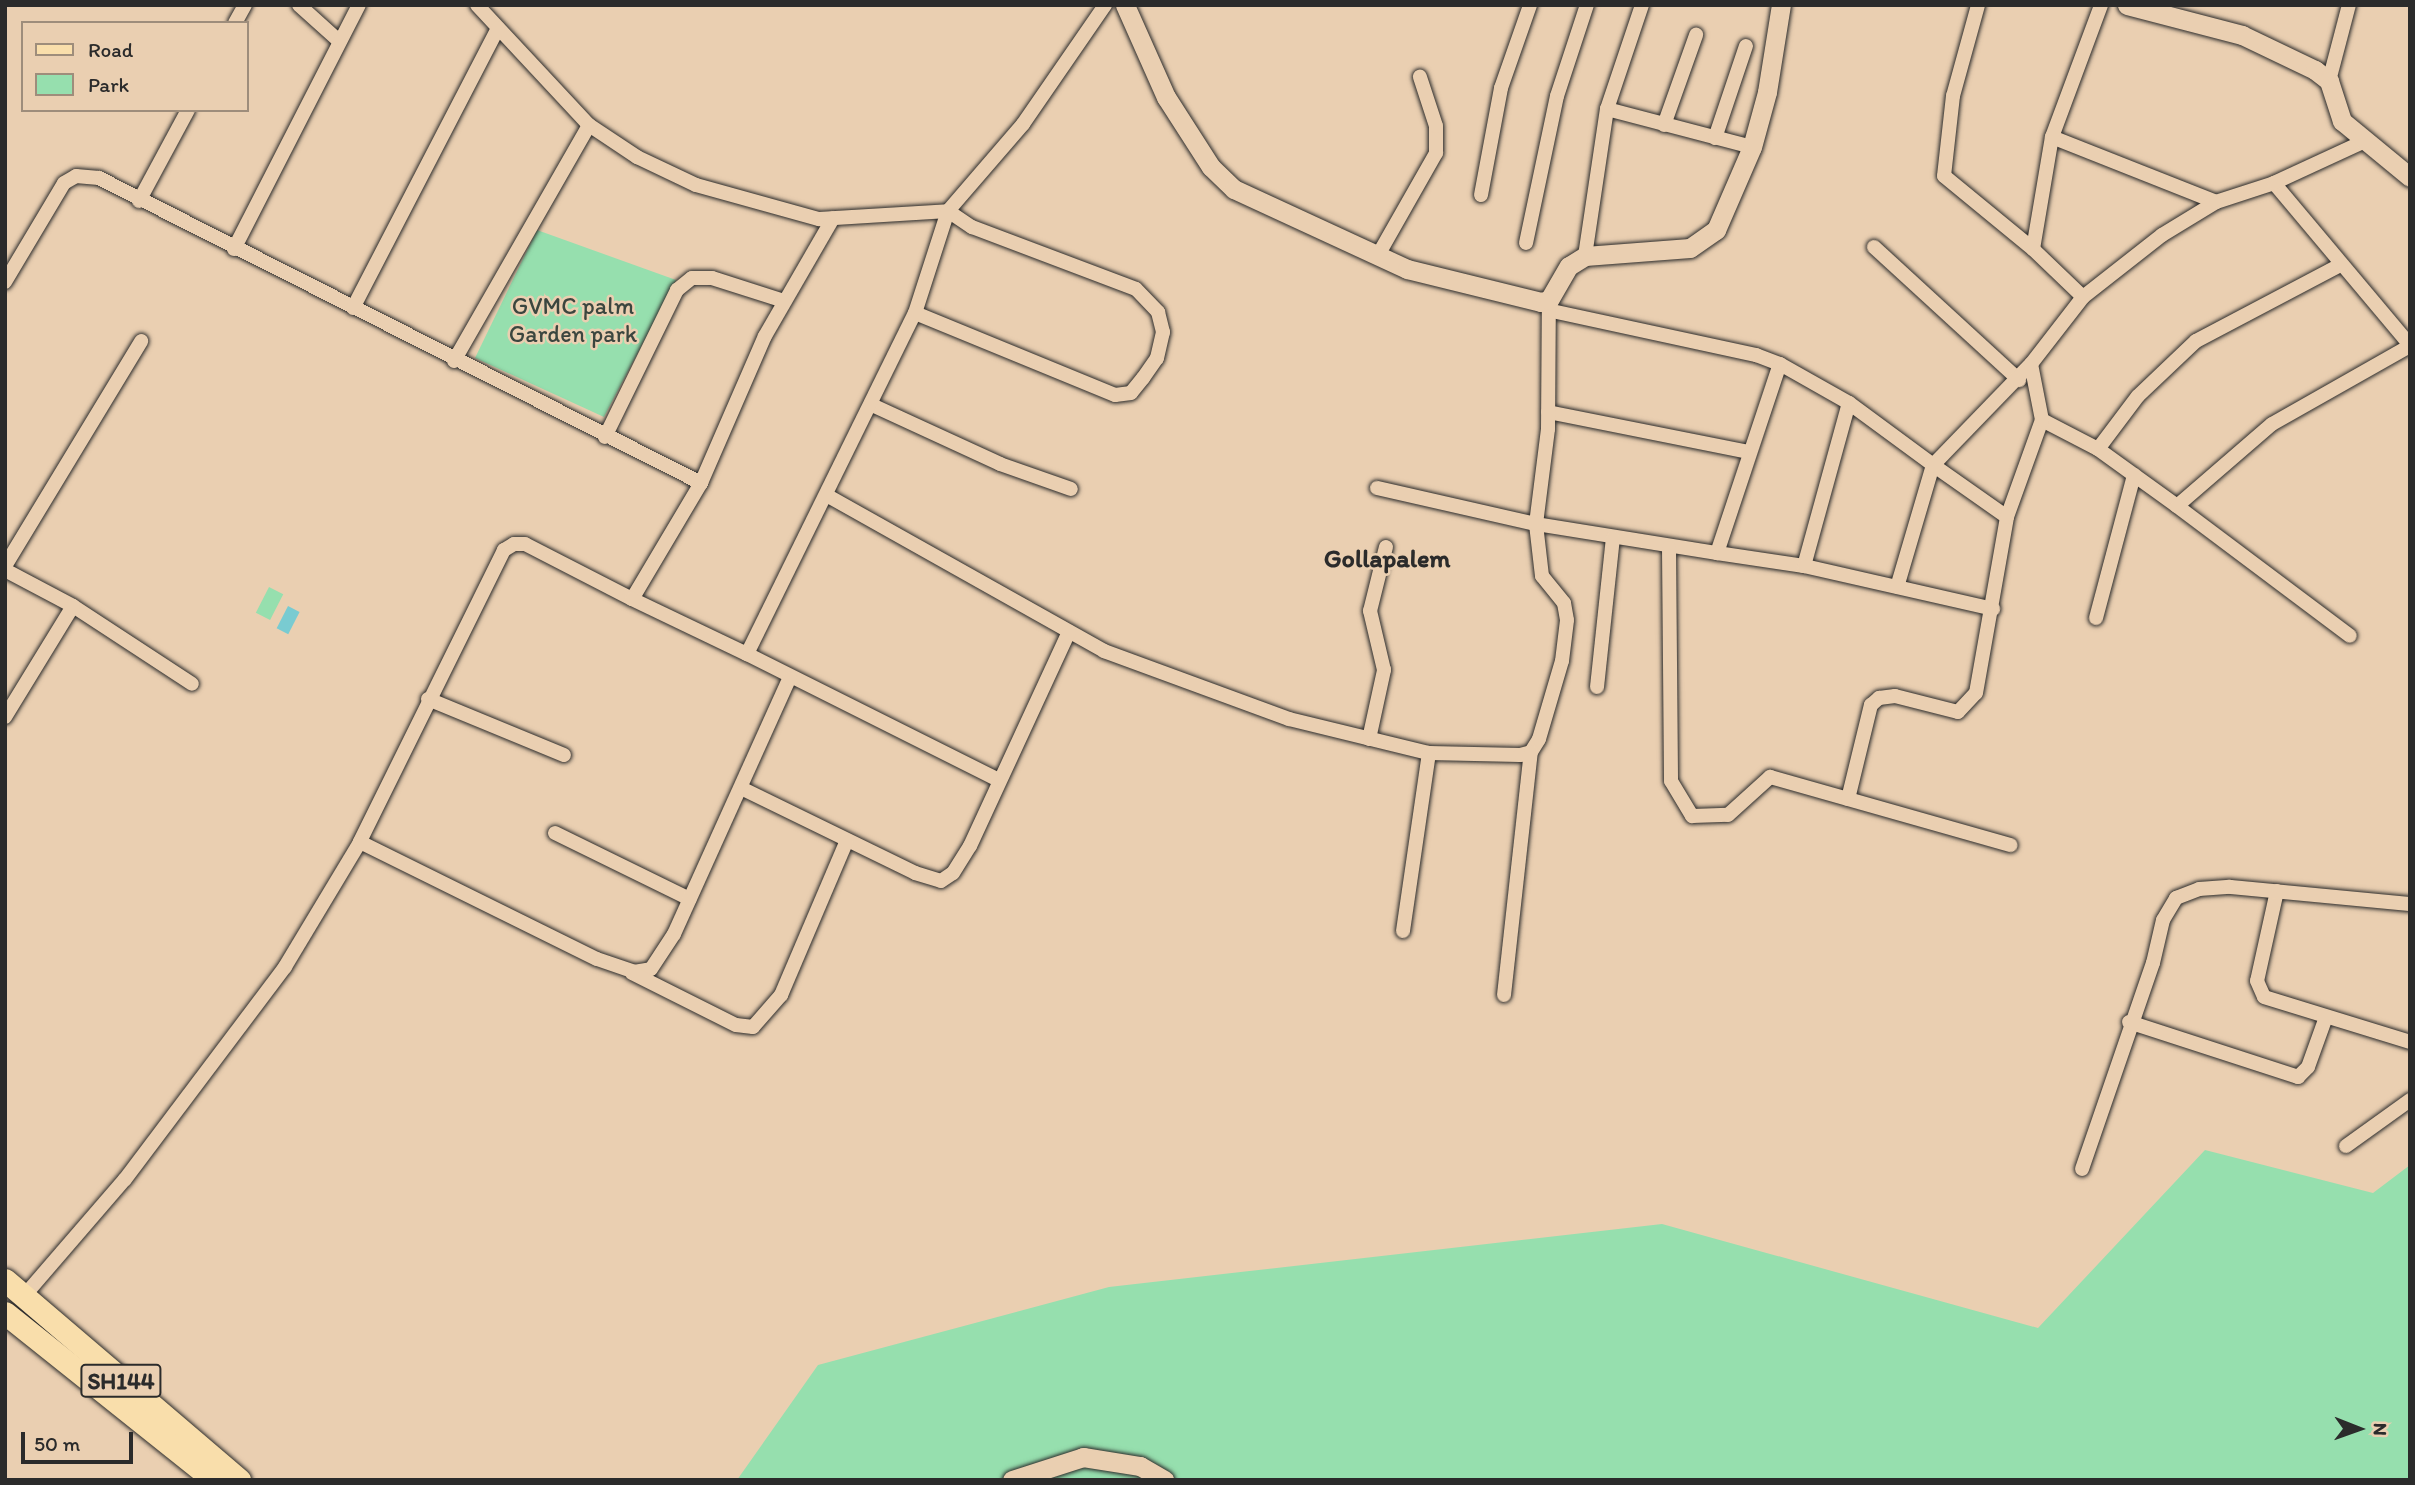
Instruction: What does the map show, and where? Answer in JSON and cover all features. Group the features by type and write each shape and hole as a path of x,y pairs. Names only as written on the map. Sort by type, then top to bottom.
{"main road":[{"name":"SH144","path":"5,1280 239,1480"},
{"name":"SH144","path":"5,1313 214,1480"}],"street":[{"path":"236,21 245,5"},
{"path":"299,5 339,41"},
{"path":"234,249 359,5"},
{"path":"477,5 589,125 637,157 696,185 754,204 833,218 948,211 972,227 1136,289 1158,312 1163,331 1157,358 1131,393 1115,395 915,313"},
{"path":"747,654 828,496 915,313 948,211 1023,124 1105,5"},
{"path":"1125,5 1166,97 1221,179 1251,199 1377,257 1459,285 1756,355 1780,364 1849,403 2007,517"},
{"path":"1481,195 1501,88 1530,5"},
{"path":"1526,243 1557,96 1587,5"},
{"path":"1585,256 1606,109 1642,5"},
{"path":"1504,995 1531,752 1562,661 1567,621 1564,603 1542,576 1536,524 1548,412 1551,306 1569,266 1585,256 1690,248 1704,242 1725,214 1752,147 1767,92 1782,5"},
{"path":"1978,5 1953,96 1944,176 2034,249 2083,297"},
{"path":"2034,249 2052,137 2101,5"},
{"path":"2127,5 2242,35 2329,81"},
{"path":"2349,5 2329,81 2342,121 2410,177"},
{"path":"353,308 498,28"},
{"path":"1664,125 1696,35"},
{"path":"1715,138 1746,46"},
{"path":"1377,257 1436,153 1436,125 1420,77"},
{"path":"1606,109 1752,147"},
{"path":"139,201 187,112"},
{"path":"454,361 589,125"},
{"path":"2052,137 2216,202"},
{"path":"1897,587 1933,465 2019,380 2083,297 2162,235 2216,202 2274,183 2365,141"},
{"path":"5,282 64,183 76,176 99,178 139,201 454,361 701,482"},
{"path":"2177,506 2272,424 2410,345 2340,265 2274,183"},
{"path":"632,599 701,482 784,301 833,218"},
{"path":"1874,247 2019,380"},
{"path":"2098,449 2138,396 2196,341 2340,265"},
{"path":"605,437 677,290 692,278 712,278 784,301"},
{"path":"141,341 5,568 73,606 192,684"},
{"path":"1717,553 1748,452 1780,364"},
{"path":"1848,799 1871,705 1879,698 1895,696 1943,711 1958,712 1968,706 1976,693 1993,609 2007,517 2042,420 2031,364"},
{"path":"1804,566 1849,403"},
{"path":"872,405 1000,464 1071,489"},
{"path":"1548,412 1748,452"},
{"path":"2042,420 2098,449 2350,636"},
{"path":"2096,618 2134,475"},
{"path":"1377,488 1536,524 1669,548 1804,566 1993,609"},
{"path":"828,496 1104,651 1289,719 1429,753 1531,752"},
{"path":"1598,687 1613,538"},
{"path":"25,1295 125,1179 248,1020 360,842 428,699 504,550 514,544 525,544 747,654 789,679 997,779"},
{"path":"1369,739 1384,670 1370,611 1386,547"},
{"path":"1669,548 1671,781 1692,816 1728,815 1770,777 2011,845"},
{"path":"5,718 73,606"},
{"path":"741,788 923,877 941,881 961,861 997,779 1069,632"},
{"path":"625,969 651,969 690,899 789,679"},
{"path":"428,699 564,755"},
{"path":"1403,931 1429,753"},
{"path":"555,833 690,899"},
{"path":"360,842 736,1025 753,1027 781,995 847,840"},
{"path":"2082,1168 2129,1022 2153,963 2163,920 2176,898 2199,889 2277,891 2410,904"},
{"path":"2277,891 2257,981 2259,991 2264,997 2410,1042"},
{"path":"2129,1022 2298,1077 2308,1067 2326,1017"},
{"path":"2346,1146 2410,1100"},
{"path":"1012,1480 1083,1457 1140,1466 1164,1480"}],"green space":[{"name":"GVMC palm Garden park","path":"537,230 676,280 604,417 475,358"},
{"path":"269,587 283,594 270,620 256,613"},
{"path":"2205,1150 2373,1193 2410,1165 2410,1480 737,1480 818,1365 1109,1287 1662,1224 2038,1328"}],"water":[{"path":"288,606 300,612 288,634 277,628"}],"district":[{"name":"Gollapalem","path":"1387,559"}]}
